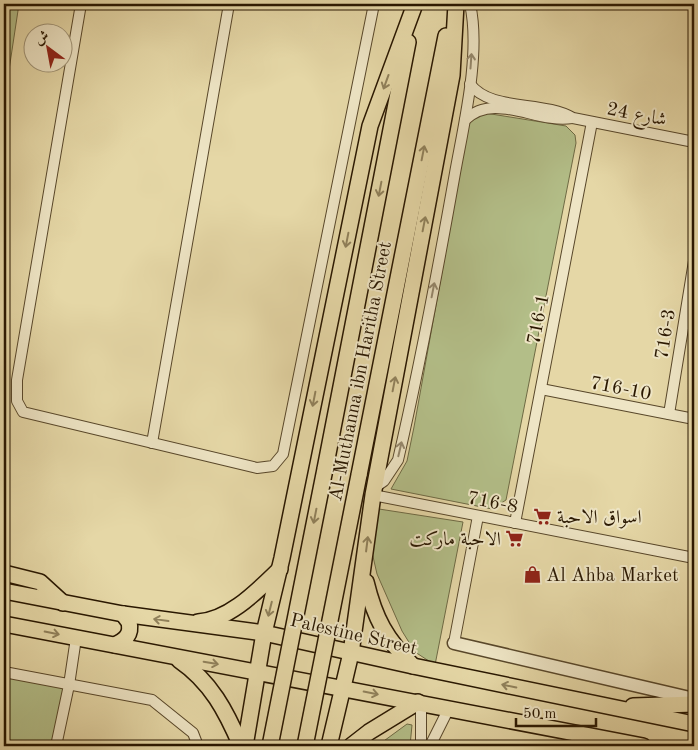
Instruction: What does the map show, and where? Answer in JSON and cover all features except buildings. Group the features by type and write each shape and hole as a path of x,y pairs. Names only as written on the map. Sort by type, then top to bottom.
{"main road":[{"name":"Al-Muthanna ibn Haritha Street","path":"270,746 416,4"},
{"path":"245,746 264,633 280,569 370,126 416,4"},
{"name":"Al-Muthanna ibn Haritha Street","path":"305,746 453,4"},
{"path":"329,746 351,653 364,574 374,492 452,75 456,4"},
{"path":"183,623 204,622 221,616 253,594 280,569"},
{"path":"4,573 40,582 63,603"},
{"path":"364,574 378,622 386,636 413,666"},
{"name":"Palestine Street","path":"4,591 123,614 264,633 351,653 694,724"},
{"path":"115,645 126,639 129,633 129,622 123,614"},
{"path":"4,624 643,746"},
{"path":"173,657 198,675 218,699 241,746"},
{"path":"351,746 369,732 419,702"},
{"path":"615,708 694,704"}],"street":[{"path":"81,4 17,380 17,401 23,412 257,468 273,466 283,454 374,4"},
{"path":"152,443 229,4"},
{"path":"374,492 392,471 399,454 433,293 470,84 474,28 470,4"},
{"name":"شارع 24","path":"470,84 478,93 490,99 556,111 572,118 694,142"},
{"name":"شارع 24","path":"465,120 482,108 496,107 555,119 572,118"},
{"name":"716-1","path":"515,523 592,122"},
{"name":"716-3","path":"669,414 694,261"},
{"name":"716-10","path":"541,389 694,419"},
{"name":"716-8","path":"374,492 478,516 694,558"},
{"path":"478,516 454,643 694,699"},
{"path":"56,746 69,685 76,638"},
{"path":"4,672 152,700 193,733 198,746"},
{"path":"419,702 421,746"},
{"path":"430,746 450,708"}],"green space":[{"path":"4,4 19,4 4,103"},
{"path":"485,113 566,126 575,135 576,143 506,500 492,509 391,489 407,461 469,122"},
{"path":"379,509 463,522 435,665 415,652 402,631 377,574 371,548"},
{"path":"4,674 67,688 56,746 4,746"},
{"path":"407,724 412,725 410,746 377,746"}],"place":[{"name":"اسواق الاحبة","path":"543,516"},
{"name":"الاحبة ماركت","path":"515,538"},
{"name":"Al Ahba Market","path":"532,574"}]}
